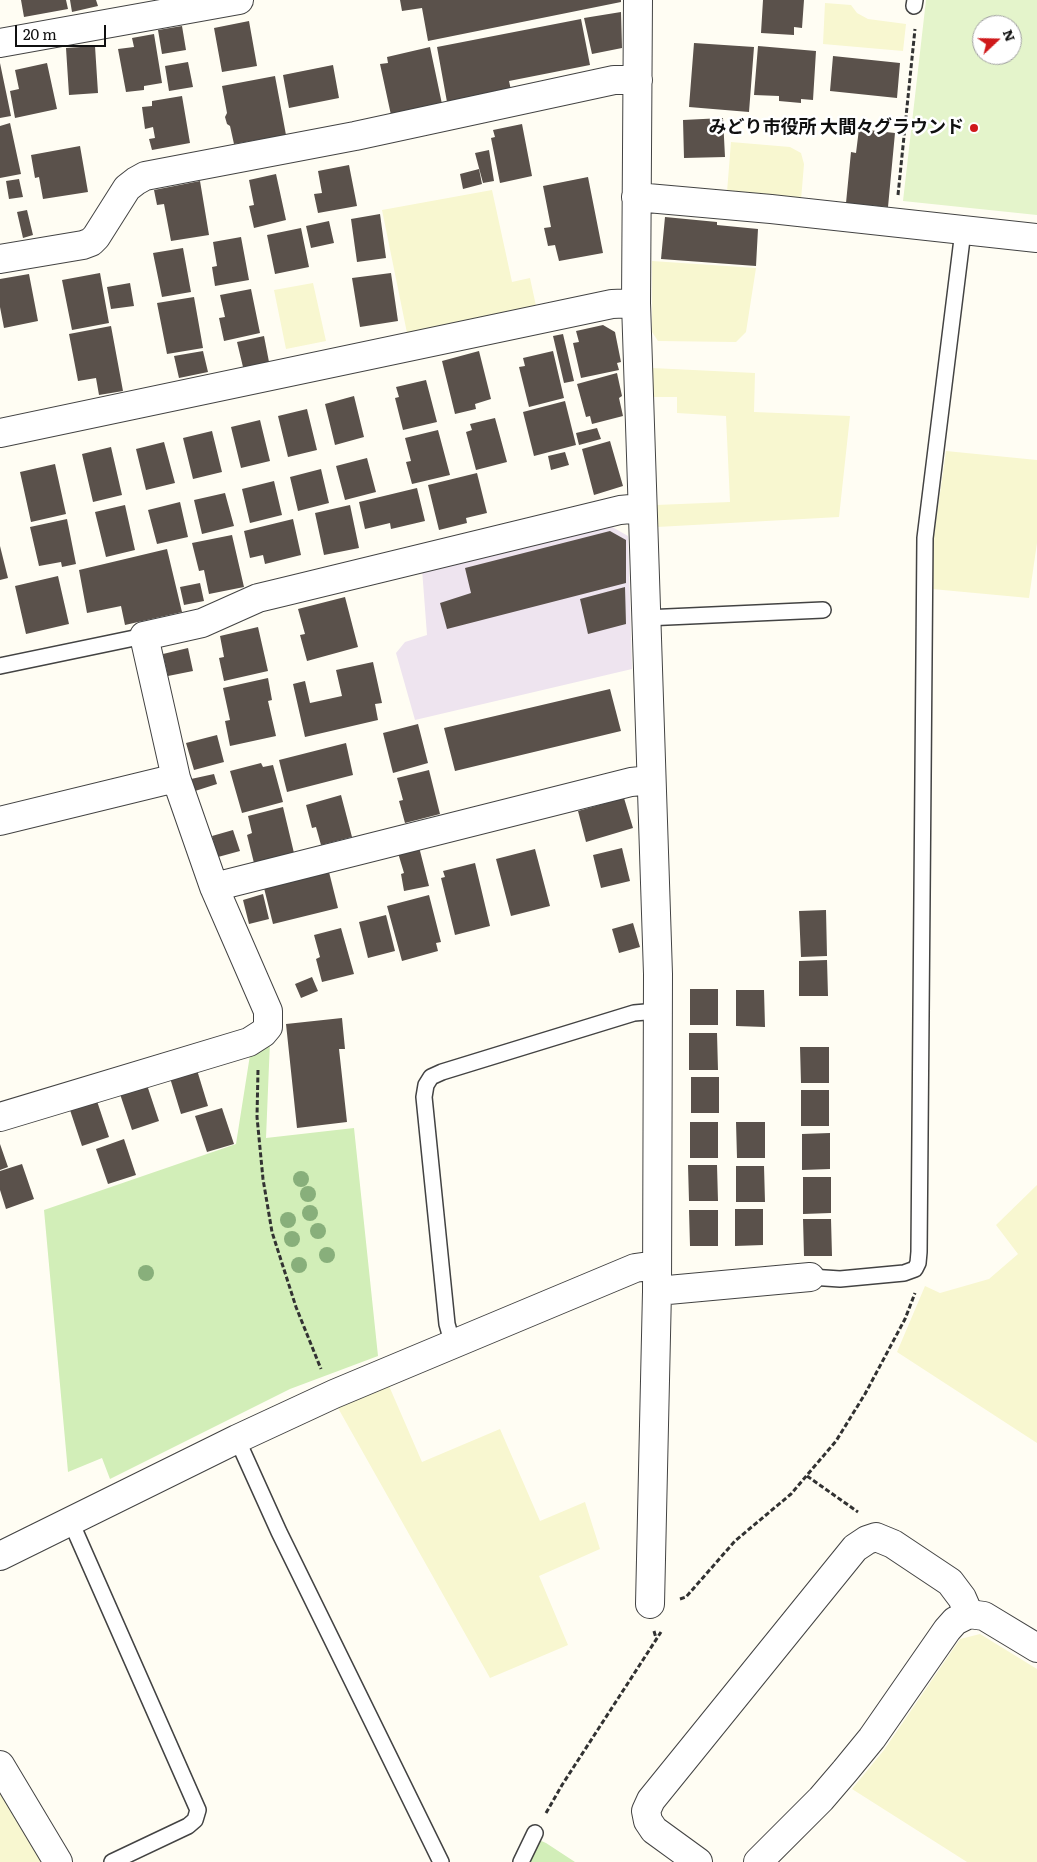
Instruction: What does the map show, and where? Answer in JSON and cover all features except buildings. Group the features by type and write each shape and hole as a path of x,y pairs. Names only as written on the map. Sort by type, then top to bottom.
{"street":[{"path":"0,43 239,0"},
{"path":"638,0 636,303 658,974 658,1614"},
{"path":"0,259 91,242 128,188 145,176 355,136 614,80 638,80"},
{"path":"636,197 771,209 1037,238"},
{"path":"0,433 612,304 636,303"},
{"path":"0,1117 240,1045 257,1038 268,1027 268,1011 214,887 176,778 144,636 202,623 258,598 620,510 642,508"},
{"path":"0,821 176,778"},
{"path":"214,887 631,782 651,780"},
{"path":"0,1556 236,1439 334,1394 635,1268 657,1278 810,1277"},
{"path":"698,1862 654,1830 648,1821 646,1811 651,1800 856,1548 867,1540 876,1537 893,1544 950,1582 962,1598 969,1614"},
{"path":"758,1862 820,1799 872,1738 955,1621 969,1614 984,1616 1037,1648"},
{"path":"0,1765 58,1862"}],"lane":[{"path":"810,1277 840,1279 911,1272 915,1269 920,1252 925,538 963,231"},
{"path":"645,618 823,610"},
{"path":"0,666 144,636"},
{"path":"453,1345 447,1324 424,1096 426,1085 431,1077 442,1072 634,1013 657,1011"},
{"path":"236,1439 279,1532 441,1862"},
{"path":"71,1522 198,1810 195,1820 188,1826 112,1862"},
{"path":"521,1862 535,1833"}],"path":[{"path":"898,203 916,19 914,3"},
{"path":"257,1038 257,1118 263,1179 272,1232 296,1307 324,1376 334,1394"},
{"path":"681,1604 735,1541 776,1507 807,1476 836,1441 849,1422 905,1319 919,1285 919,1278 915,1269"},
{"path":"807,1476 859,1512"},
{"path":"535,1833 658,1614 672,1602 686,1597"}],"shaded area":[{"path":"607,524 628,536 632,669 415,720 396,653 405,642 427,635 422,569"}],"green space":[{"name":"みどり市役所 大間々グラウンド","path":"926,0 1037,0 1037,215 903,201"},
{"path":"825,3 851,5 857,13 868,19 906,24 903,51 823,44"},
{"path":"731,142 790,147 801,153 804,164 801,200 727,192"},
{"path":"492,190 512,282 530,278 536,306 407,333 382,210"},
{"path":"652,261 756,268 746,332 736,342 658,341 652,332"},
{"path":"313,283 326,341 286,349 274,290"},
{"path":"652,368 755,373 754,412 850,416 839,517 657,527 656,505 730,502 726,416 677,413 677,397 653,397"},
{"path":"946,451 1037,460 1037,543 1029,598 932,589 933,542"},
{"path":"270,1041 266,1138 354,1128 378,1356 290,1389 110,1479 102,1458 68,1472 44,1210 236,1144 250,1055"},
{"path":"1037,1185 1037,1443 897,1352 925,1286 940,1293 989,1279 1018,1254 996,1225"},
{"path":"389,1386 422,1462 500,1429 540,1521 585,1502 600,1549 539,1576 568,1645 490,1678 338,1408"},
{"path":"980,1634 1037,1669 1037,1862 967,1862 852,1789 884,1750 960,1639"},
{"path":"0,1786 44,1862 0,1862"},
{"path":"539,1840 546,1843 575,1862 528,1862"}],"place":[{"name":"みどり市役所 大間々グラウンド","path":"974,128"}]}
